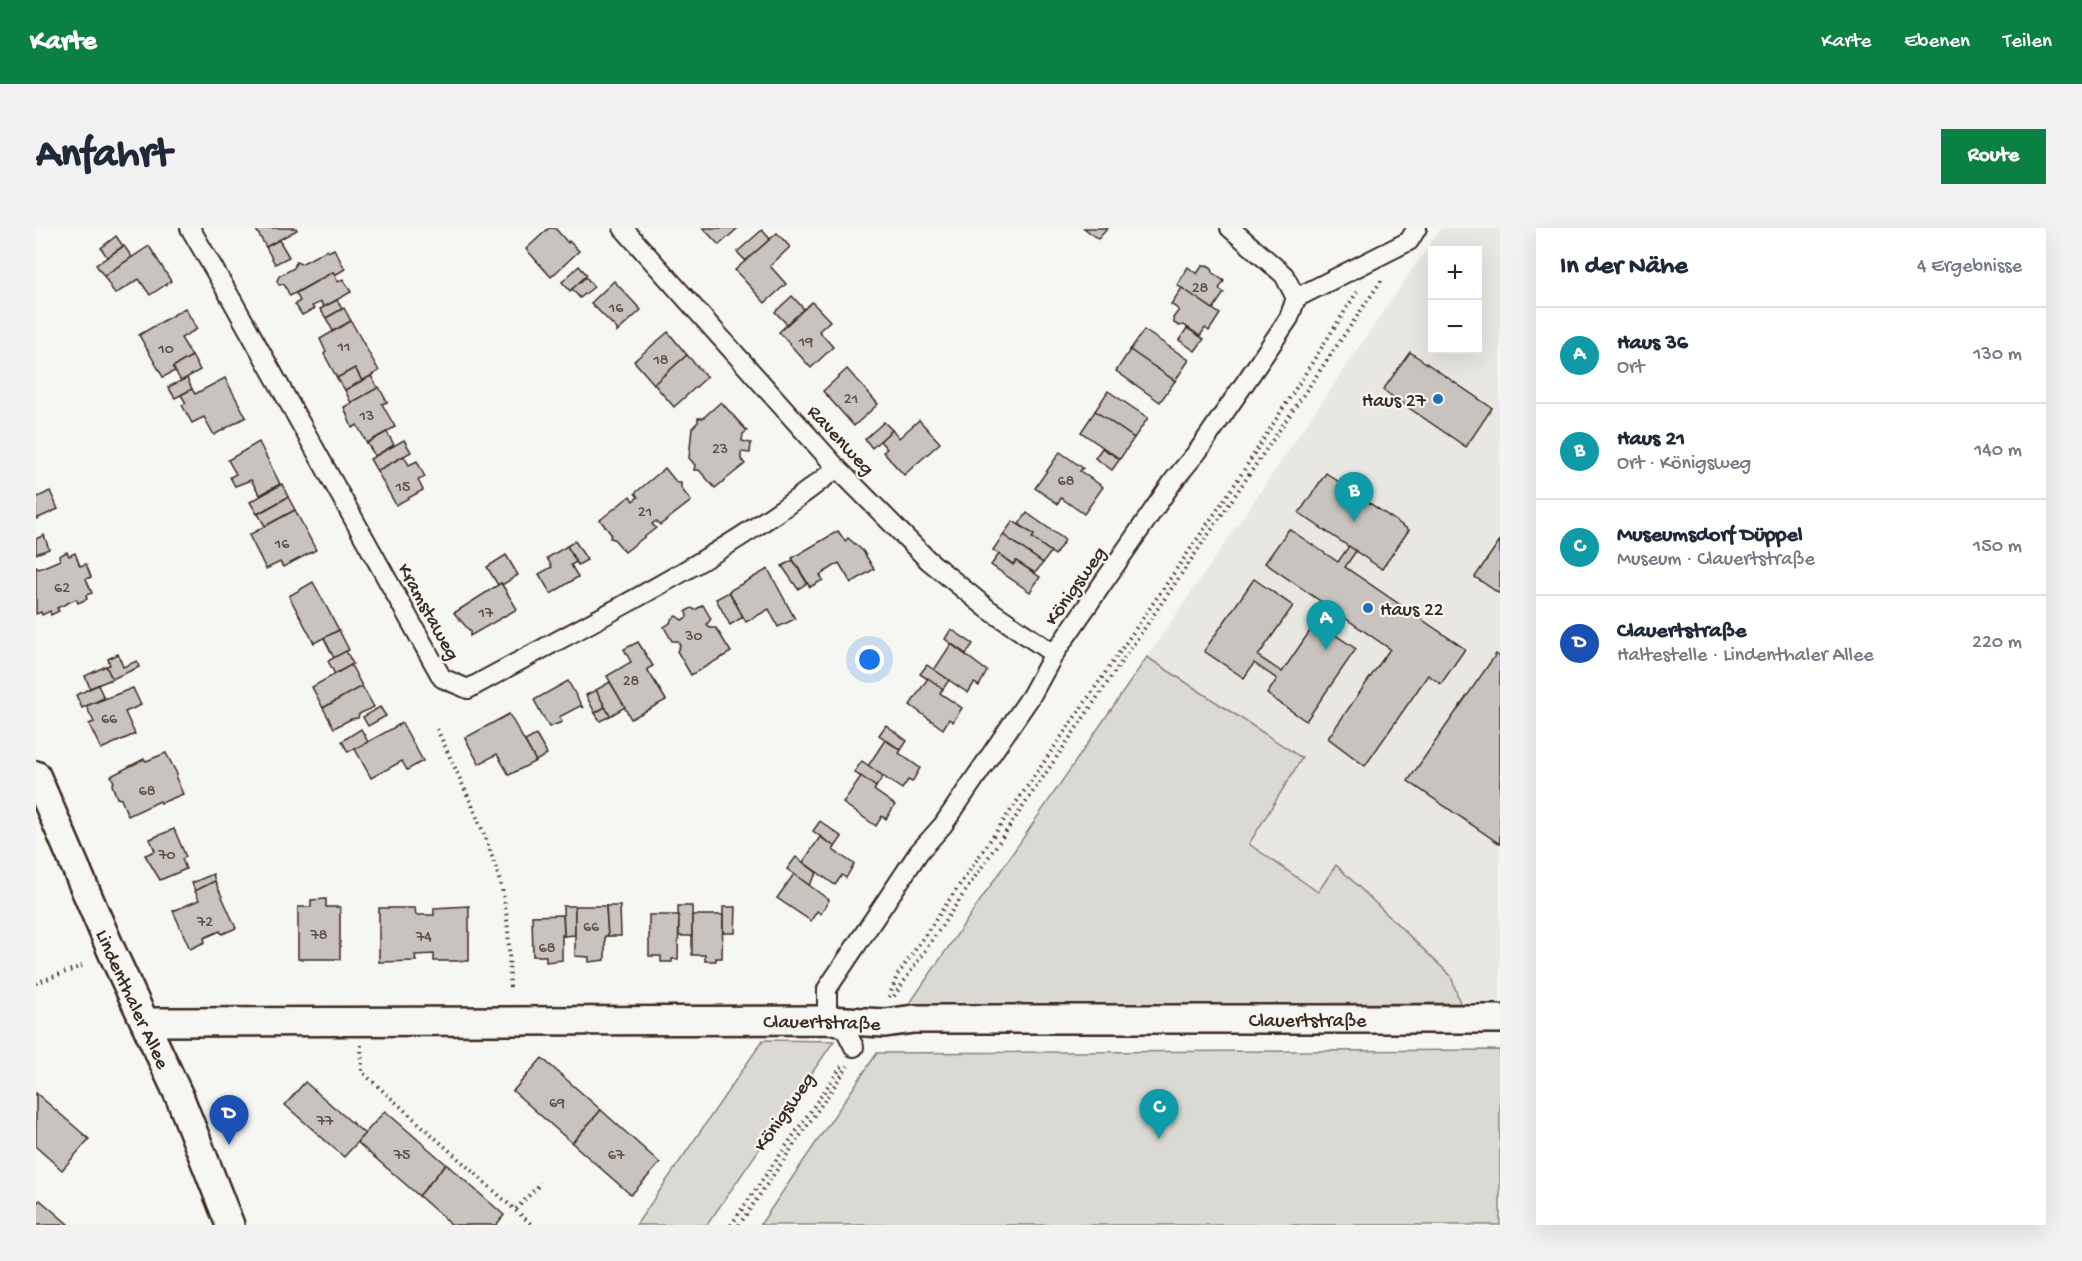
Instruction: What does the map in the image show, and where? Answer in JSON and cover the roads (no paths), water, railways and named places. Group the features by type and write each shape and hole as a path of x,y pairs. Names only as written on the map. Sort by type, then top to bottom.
{"street":[{"name":"Kramstaweg","path":"190,228 442,678 468,689 746,535 837,468"},
{"name":"Ravenweg","path":"622,228 837,468 928,560 988,609 1054,654"},
{"path":"1230,228 1284,275 1296,298 1413,234"},
{"name":"Königsweg","path":"826,1020 827,989 919,852 943,825 1031,696 1054,654 1174,480 1193,459 1264,355 1289,318 1296,298"},
{"name":"Lindenthaler Allee","path":"36,775 112,952 180,1098 230,1225"},
{"name":"Clauertstraße","path":"146,1022 826,1020 885,1023 914,1019 1500,1019"},
{"path":"826,1020 845,1029 853,1054"}],"place":[{"name":"Haus 27","path":"1438,399"},
{"name":"Haus 21","path":"1354,522"},
{"name":"Haus 22","path":"1368,608"},
{"name":"Haus 36","path":"1326,650"},
{"name":"Museumsdorf Düppel","path":"1159,1139"},
{"name":"Clauertstraße","path":"229,1145"}]}
